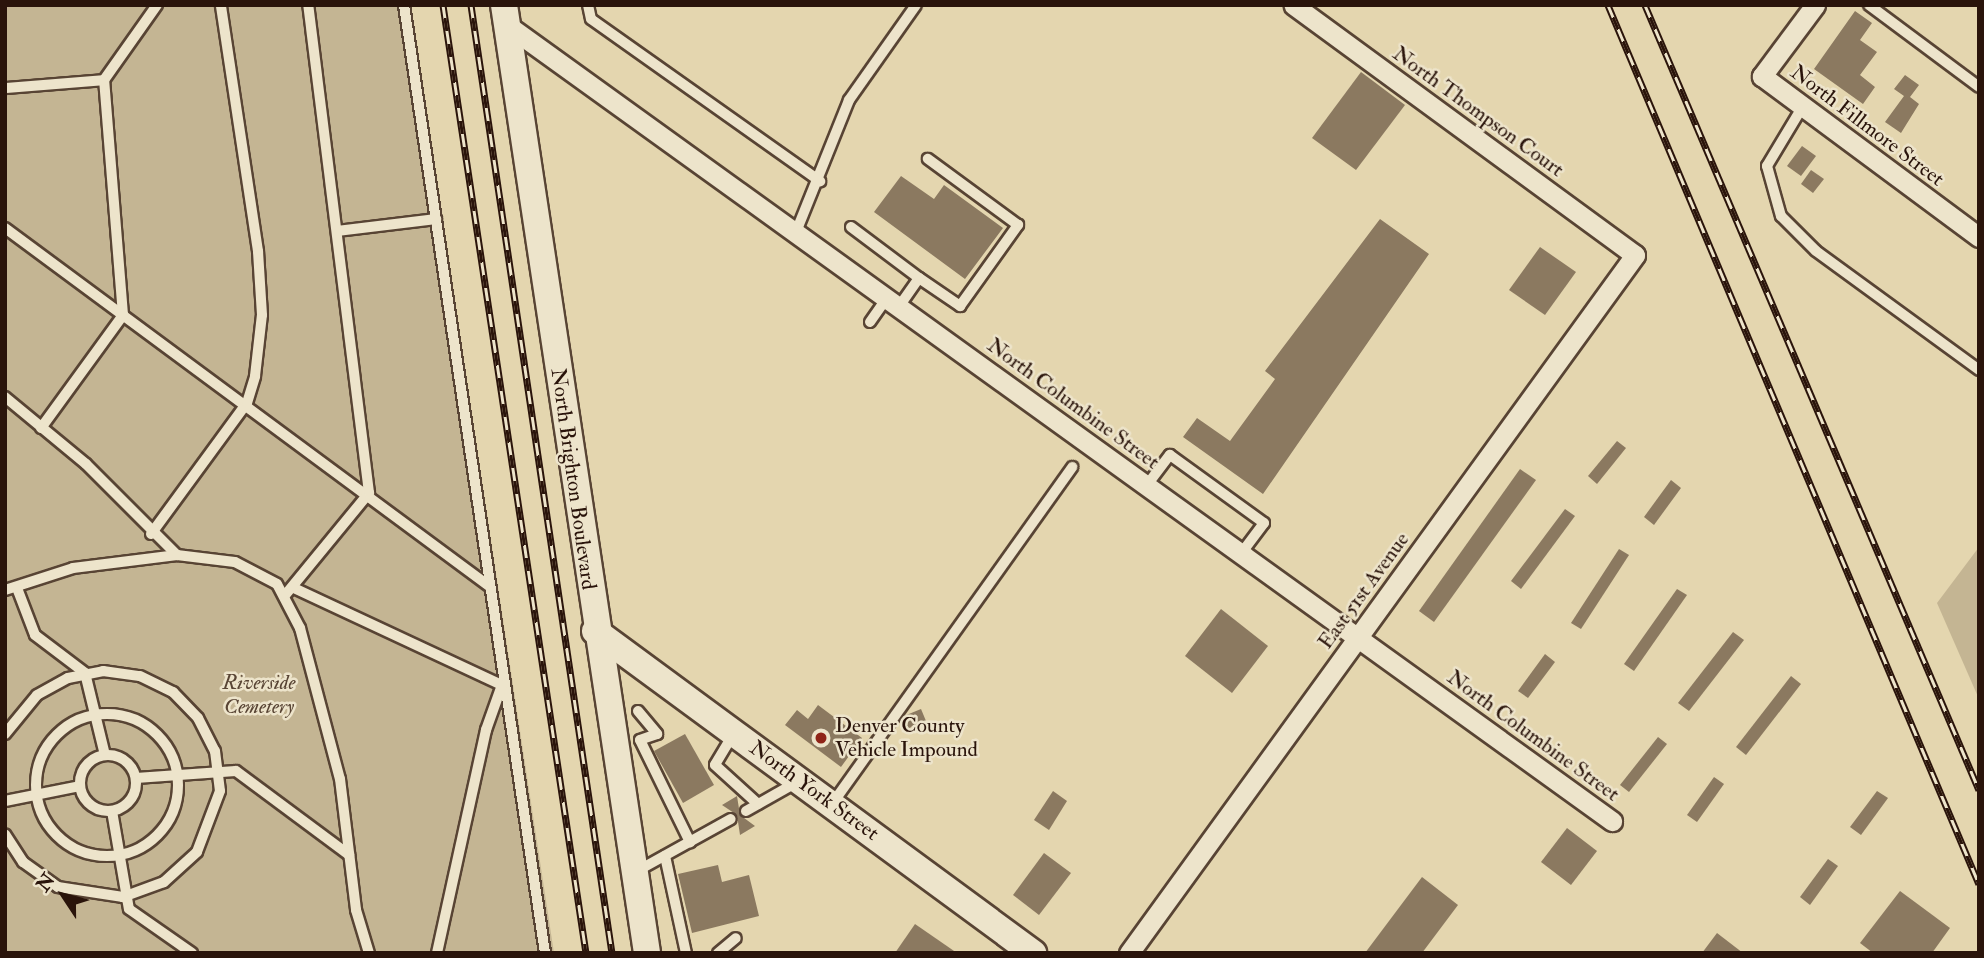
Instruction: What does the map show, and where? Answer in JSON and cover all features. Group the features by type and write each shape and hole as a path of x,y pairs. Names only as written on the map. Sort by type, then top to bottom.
{"main road":[{"name":"North Brighton Boulevard","path":"506,15 595,631 647,953"},
{"name":"North York Street","path":"595,631 1033,953"}],"street":[{"name":"North Thompson Court","path":"1294,5 1635,255"},
{"name":"North Fillmore Street","path":"1815,5 1762,76 1979,237"},
{"name":"North Columbine Street","path":"506,15 796,232 1612,821"},
{"name":"East 51st Avenue","path":"1129,953 1635,255"}],"lane":[{"path":"41,428 123,315 104,80 157,5"},
{"path":"151,534 247,403 262,315 221,5"},
{"path":"291,591 369,493 308,5"},
{"path":"404,5 502,685 545,953"},
{"path":"589,5 591,19 820,180"},
{"path":"796,232 820,180 849,100 916,5"},
{"path":"1869,5 1979,87"},
{"path":"5,88 104,80"},
{"path":"1803,106 1767,166 1781,216 1816,251 1979,370"},
{"path":"851,227 960,306 1018,225 928,159"},
{"path":"337,232 436,219"},
{"path":"5,228 369,493 489,586"},
{"path":"870,322 919,278"},
{"path":"5,397 110,486 151,534 177,555"},
{"path":"1147,485 1170,454 1264,523 1240,555"},
{"path":"832,804 1072,467"},
{"path":"5,590 73,568 177,555 235,562 291,591 502,685"},
{"path":"17,588 35,635 85,673 99,714 105,755"},
{"path":"291,591 340,779 349,855 369,953"},
{"path":"5,734 37,695 85,673 122,672 173,692 203,726 219,769 216,813 197,852 164,882 123,897 58,887 23,862 5,834"},
{"path":"437,953 486,730 502,685"},
{"path":"638,711 657,734 640,740 690,842"},
{"path":"99,714 131,718 150,728 165,743 177,773 177,796 164,826 149,842 119,855 85,852 65,842 43,816 37,795 37,772 51,742 77,720 99,714"},
{"path":"735,733 715,765 758,804"},
{"path":"105,755 121,758 136,778 133,796 112,811 94,808 80,786 89,762 105,755"},
{"path":"136,778 219,769 236,771 349,855"},
{"path":"746,811 800,781"},
{"path":"5,801 80,786"},
{"path":"112,811 123,897 129,909 192,953"},
{"path":"634,873 731,819"},
{"path":"665,856 687,953"},
{"path":"718,953 736,938"}],"green space":[{"name":"Riverside Cemetery","path":"5,5 409,5 554,953 5,953"},
{"path":"1979,547 1979,699 1937,603"}],"building":[{"path":"1855,11 1872,23 1860,40 1877,52 1860,75 1875,87 1863,104 1814,69"},
{"path":"1361,72 1405,105 1356,170 1312,138"},
{"path":"1905,75 1919,85 1910,97 1919,104 1901,133 1885,122 1904,96 1894,89"},
{"path":"1802,146 1816,156 1801,176 1787,166"},
{"path":"1811,170 1824,179 1813,193 1801,184"},
{"path":"901,176 934,199 944,185 1003,228 965,279 874,212"},
{"path":"1380,219 1429,254 1263,494 1183,437 1197,418 1230,441 1275,379 1265,371"},
{"path":"1540,247 1576,272 1545,315 1509,290"},
{"path":"1617,441 1626,448 1597,484 1588,476"},
{"path":"1520,469 1536,480 1434,622 1419,611"},
{"path":"1671,480 1681,488 1654,525 1644,517"},
{"path":"1565,509 1575,516 1521,589 1511,581"},
{"path":"1619,549 1629,555 1581,629 1571,623"},
{"path":"1677,589 1687,595 1634,671 1624,664"},
{"path":"1221,609 1268,646 1232,693 1185,656"},
{"path":"1733,632 1744,640 1689,711 1678,703"},
{"path":"1545,654 1555,662 1528,698 1518,691"},
{"path":"1791,676 1801,684 1746,755 1736,747"},
{"path":"818,705 862,738 841,767 785,725 797,710 808,719"},
{"path":"921,709 926,721 902,731 904,716"},
{"path":"685,734 714,785 683,803 654,751"},
{"path":"1658,737 1667,744 1629,792 1620,785"},
{"path":"1714,777 1724,784 1697,822 1687,815"},
{"path":"1053,791 1067,801 1049,830 1034,820"},
{"path":"1877,791 1888,798 1861,835 1850,827"},
{"path":"737,796 740,815 755,826 740,835 737,815 722,805"},
{"path":"1567,828 1597,851 1571,885 1541,862"},
{"path":"1044,853 1071,873 1039,915 1013,895"},
{"path":"1828,859 1838,866 1810,905 1800,897"},
{"path":"718,865 722,882 749,875 759,916 692,933 678,874"},
{"path":"1422,877 1458,905 1422,953 1365,953"},
{"path":"1900,891 1950,928 1932,953 1873,953 1860,943"},
{"path":"915,924 957,953 895,953"},
{"path":"1717,933 1743,953 1702,953"}],"railway":[{"path":"443,5 586,953"},
{"path":"471,5 612,953"},
{"path":"1608,5 1979,884"},
{"path":"1645,5 1979,790"}],"place":[{"name":"Denver County Vehicle Impound","path":"821,738"}]}
